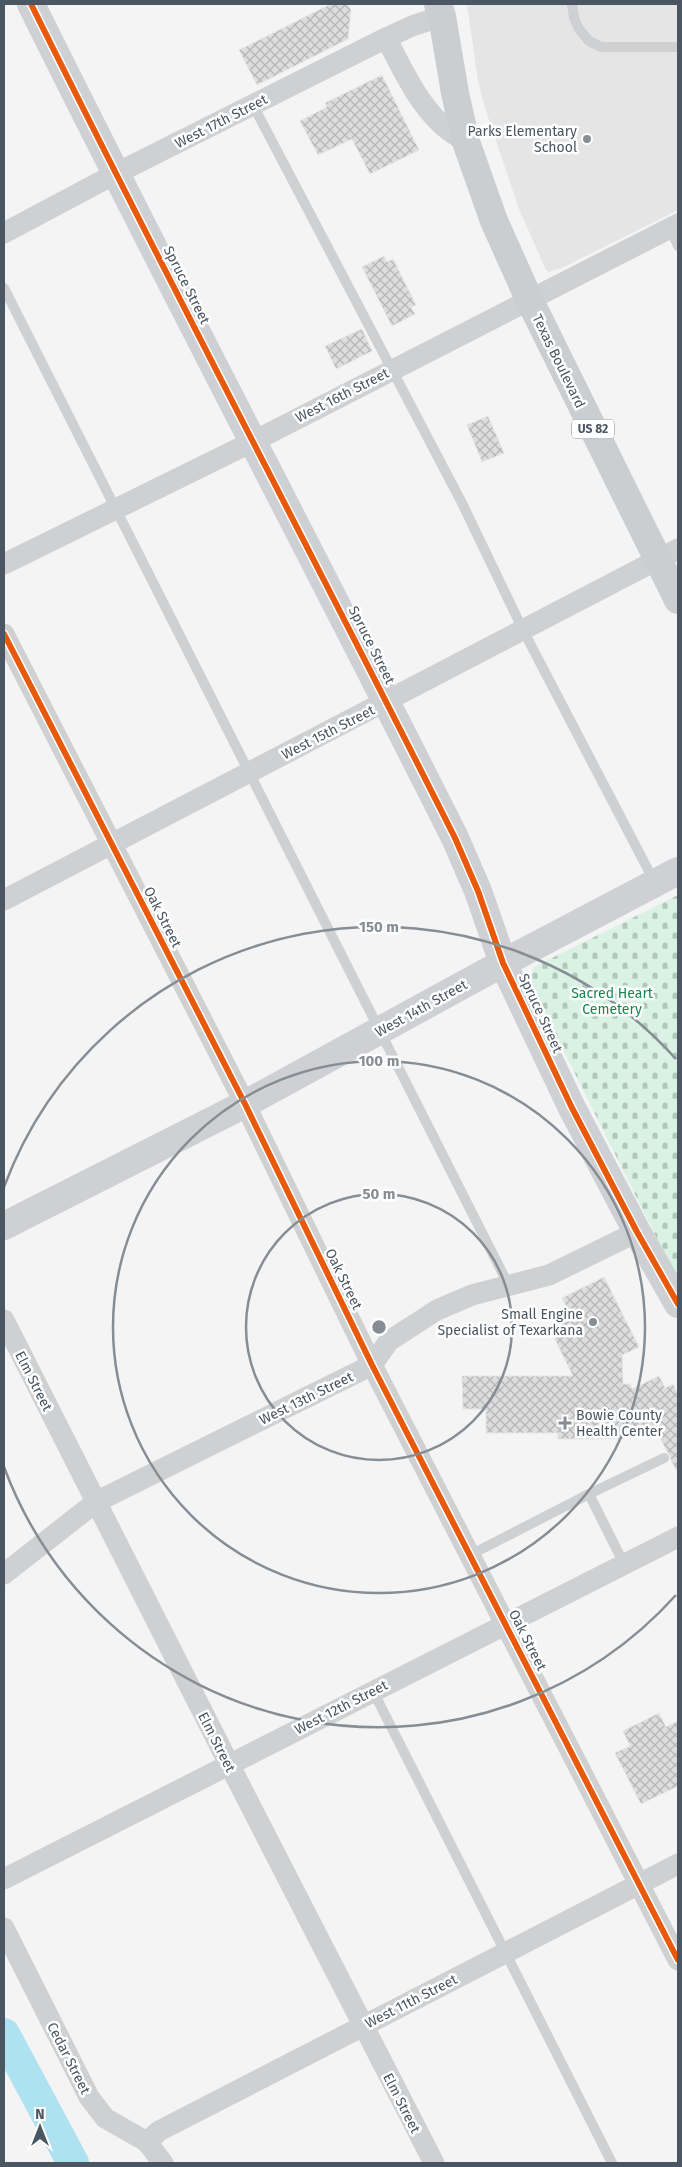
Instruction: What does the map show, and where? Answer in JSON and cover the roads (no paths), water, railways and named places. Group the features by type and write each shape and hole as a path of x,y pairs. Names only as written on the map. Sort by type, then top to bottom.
{"main road":[{"name":"Texas Boulevard","path":"441,8 455,93 466,142 494,221 529,299 668,554 678,600"}],"street":[{"name":"Spruce Street","path":"30,4 115,174 254,441 386,701 468,868 503,963 572,1108 637,1232 678,1304"},
{"name":"West 17th Street","path":"4,233 115,174 412,26 441,8"},
{"path":"386,38 416,94 430,113 442,126 466,142"},
{"name":"West 16th Street","path":"4,564 254,441 529,299 676,233"},
{"name":"West 15th Street","path":"4,900 668,554"},
{"name":"Oak Street","path":"4,634 245,1104 372,1365 678,1960"},
{"name":"West 14th Street","path":"4,1226 245,1104 503,963 667,877"},
{"name":"West 13th Street","path":"6,1573 96,1502 372,1365 388,1341 437,1310 472,1295 549,1275 637,1232"},
{"name":"Elm Street","path":"4,1320 362,2026 434,2163"},
{"name":"West 12th Street","path":"4,1879 505,1623 678,1537"},
{"name":"West 11th Street","path":"147,2142 159,2131 678,1864"},
{"name":"Cedar Street","path":"4,1928 89,2097 105,2118 147,2142 164,2163"}],"lane":[{"path":"572,4 574,18 579,29 588,41 601,47 678,47"},
{"path":"253,105 462,503 523,630 667,877"},
{"path":"4,288 509,1286"},
{"path":"470,1555 664,1458"},
{"path":"589,1494 624,1564"},
{"path":"373,1691 612,2163"}],"waterway":[{"path":"4,2034 73,2163"}],"place":[{"name":"Parks Elementary School","path":"587,139"},
{"name":"Small Engine Specialist of Texarkana","path":"593,1322"},
{"name":"Bowie County Health Center","path":"565,1423"}],"park label":[{"name":"Sacred Heart Cemetery","path":"612,1002"}]}
